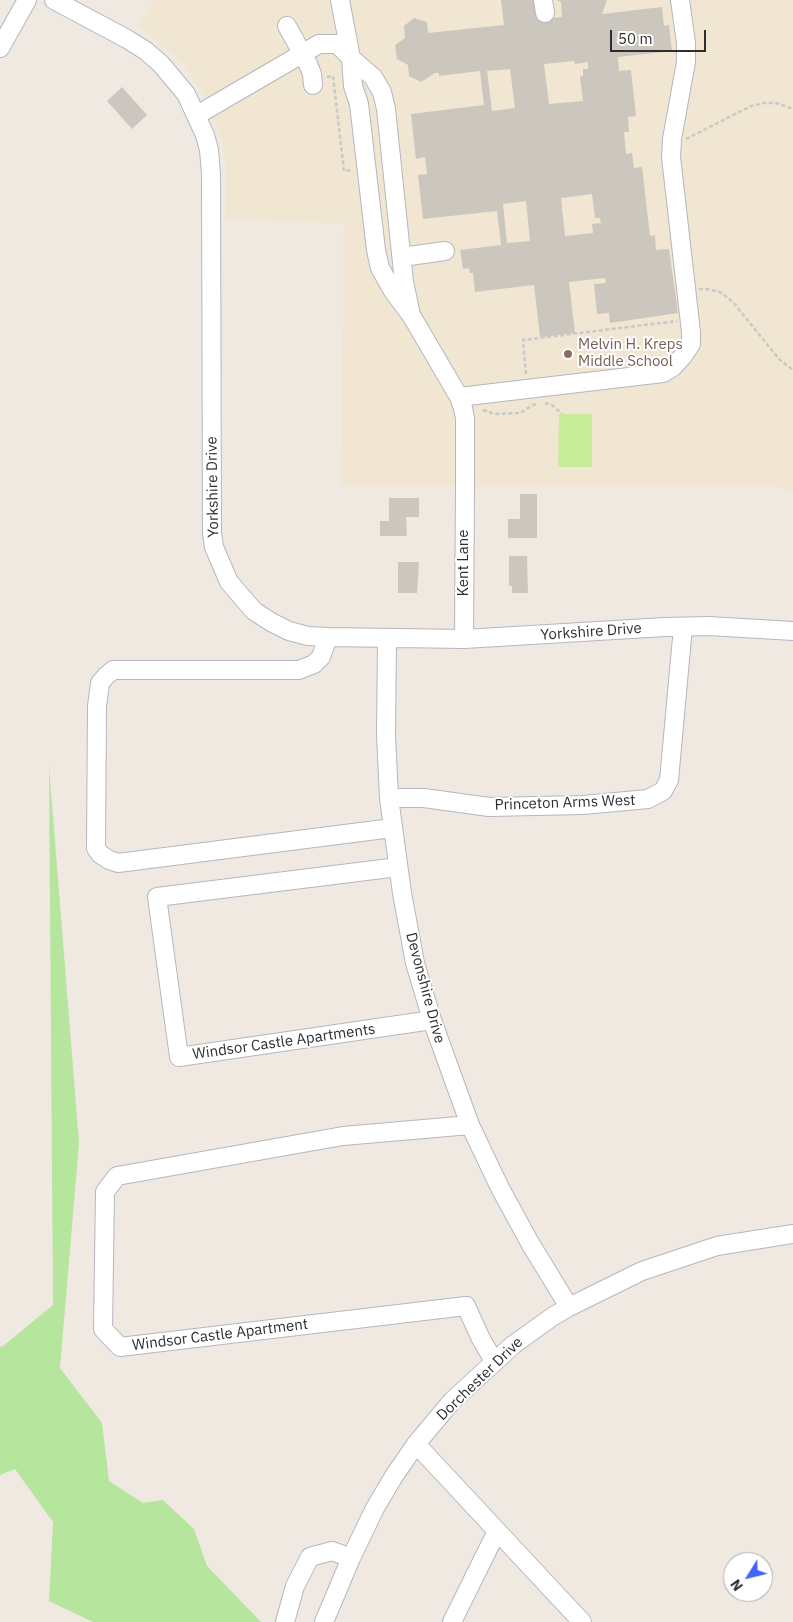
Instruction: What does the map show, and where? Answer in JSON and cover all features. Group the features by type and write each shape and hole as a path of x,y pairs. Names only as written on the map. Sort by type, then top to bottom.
{"street":[{"path":"0,48 27,0"},
{"name":"Yorkshire Drive","path":"54,0 127,38 146,51 177,82 197,115 208,150 211,174 212,523 214,547 229,582 254,611 289,631 308,636 328,637 464,639 709,626 793,631"},
{"path":"340,0 351,58 353,86 359,104 376,250 380,268 393,291 411,315"},
{"path":"459,397 663,373 673,368 691,344 671,157 672,139 686,62 686,43 680,0"},
{"path":"287,26 317,81"},
{"path":"197,115 319,44 336,44 373,77 382,92 386,109 402,257 411,315"},
{"path":"402,257 445,251"},
{"name":"Kent Lane","path":"411,315 459,397 465,418 464,639"},
{"name":"Princeton Arms West","path":"389,798 424,798 489,807 583,805 648,799 663,791 669,780 683,627"},
{"path":"328,637 321,657 314,664 299,670 113,670 106,676 100,683 97,706 96,848 100,854 118,863 392,828"},
{"name":"Devonshire Drive","path":"387,639 386,735 389,798 398,867 414,954 432,1020 470,1125 504,1196 569,1307"},
{"name":"Windsor Castle Apartments","path":"398,867 157,897 179,1057 432,1020"},
{"name":"Windsor Castle Apartment","path":"470,1125 343,1136 117,1176 105,1192 104,1329 120,1347 466,1306 480,1339 494,1361"},
{"name":"Dorchester Drive","path":"324,1622 351,1558 375,1508 394,1476 416,1444 452,1401 494,1361 532,1331 569,1307 642,1271 676,1258 717,1246 793,1234"},
{"path":"416,1444 582,1622"},
{"path":"452,1622 497,1531"},
{"path":"285,1622 295,1586 310,1556 332,1552 351,1558"}],"path":[{"path":"317,81 333,76 344,171 356,170"},
{"path":"680,141 751,106 764,103 793,109"},
{"path":"696,289 720,292 733,302 780,360 793,370"},
{"path":"524,378 526,368 522,340 680,320"},
{"path":"479,410 495,414 520,413 533,405 546,402 558,409 562,414"}],"shaded area":[{"name":"Melvin H. Kreps Middle School","path":"155,0 793,0 793,491 774,486 341,486 344,223 226,220 226,165 222,140 200,89 185,67 139,26"}],"green space":[{"path":"559,414 592,414 592,467 558,467"},
{"path":"49,766 79,1143 60,1368 102,1423 109,1481 143,1503 163,1500 194,1529 207,1566 261,1622 93,1622 49,1601 53,1522 15,1469 0,1475 0,1346 2,1347 53,1305"}],"building":[{"name":"Melvin H. Kreps Middle School","path":"501,0 534,0 537,20 562,17 561,2 556,0 607,0 602,14 662,7 664,26 669,25 672,51 618,57 619,71 631,70 636,116 628,117 629,132 624,132 626,154 632,153 634,168 642,167 650,236 655,235 656,250 669,249 678,313 610,323 609,313 597,314 594,284 606,283 605,278 569,282 575,333 540,337 534,285 475,292 473,273 470,273 469,268 463,269 460,250 501,245 497,211 423,219 418,175 427,174 425,157 416,159 411,114 484,105 480,71 439,76 439,73 435,73 421,82 409,76 408,65 397,59 395,45 405,38 404,26 414,18 427,22 428,33 504,25","holes":["574,61 575,64 588,62 588,69 583,69 583,76 580,76 583,101 549,104 544,64","510,69 515,108 492,111 487,71","592,194 595,218 600,218 601,223 592,224 593,233 565,236 561,198","526,201 530,241 507,243 503,204"]},
{"path":"122,87 147,115 132,129 107,101"},
{"path":"520,494 537,494 537,538 508,538 508,519 520,519"},
{"path":"389,498 419,498 419,517 406,517 407,536 380,536 380,521 389,521"},
{"path":"509,556 527,556 528,593 512,593 512,586 509,586"},
{"path":"398,562 419,562 417,593 398,593"}],"place":[{"name":"Melvin H. Kreps Middle School","path":"568,354"}]}
